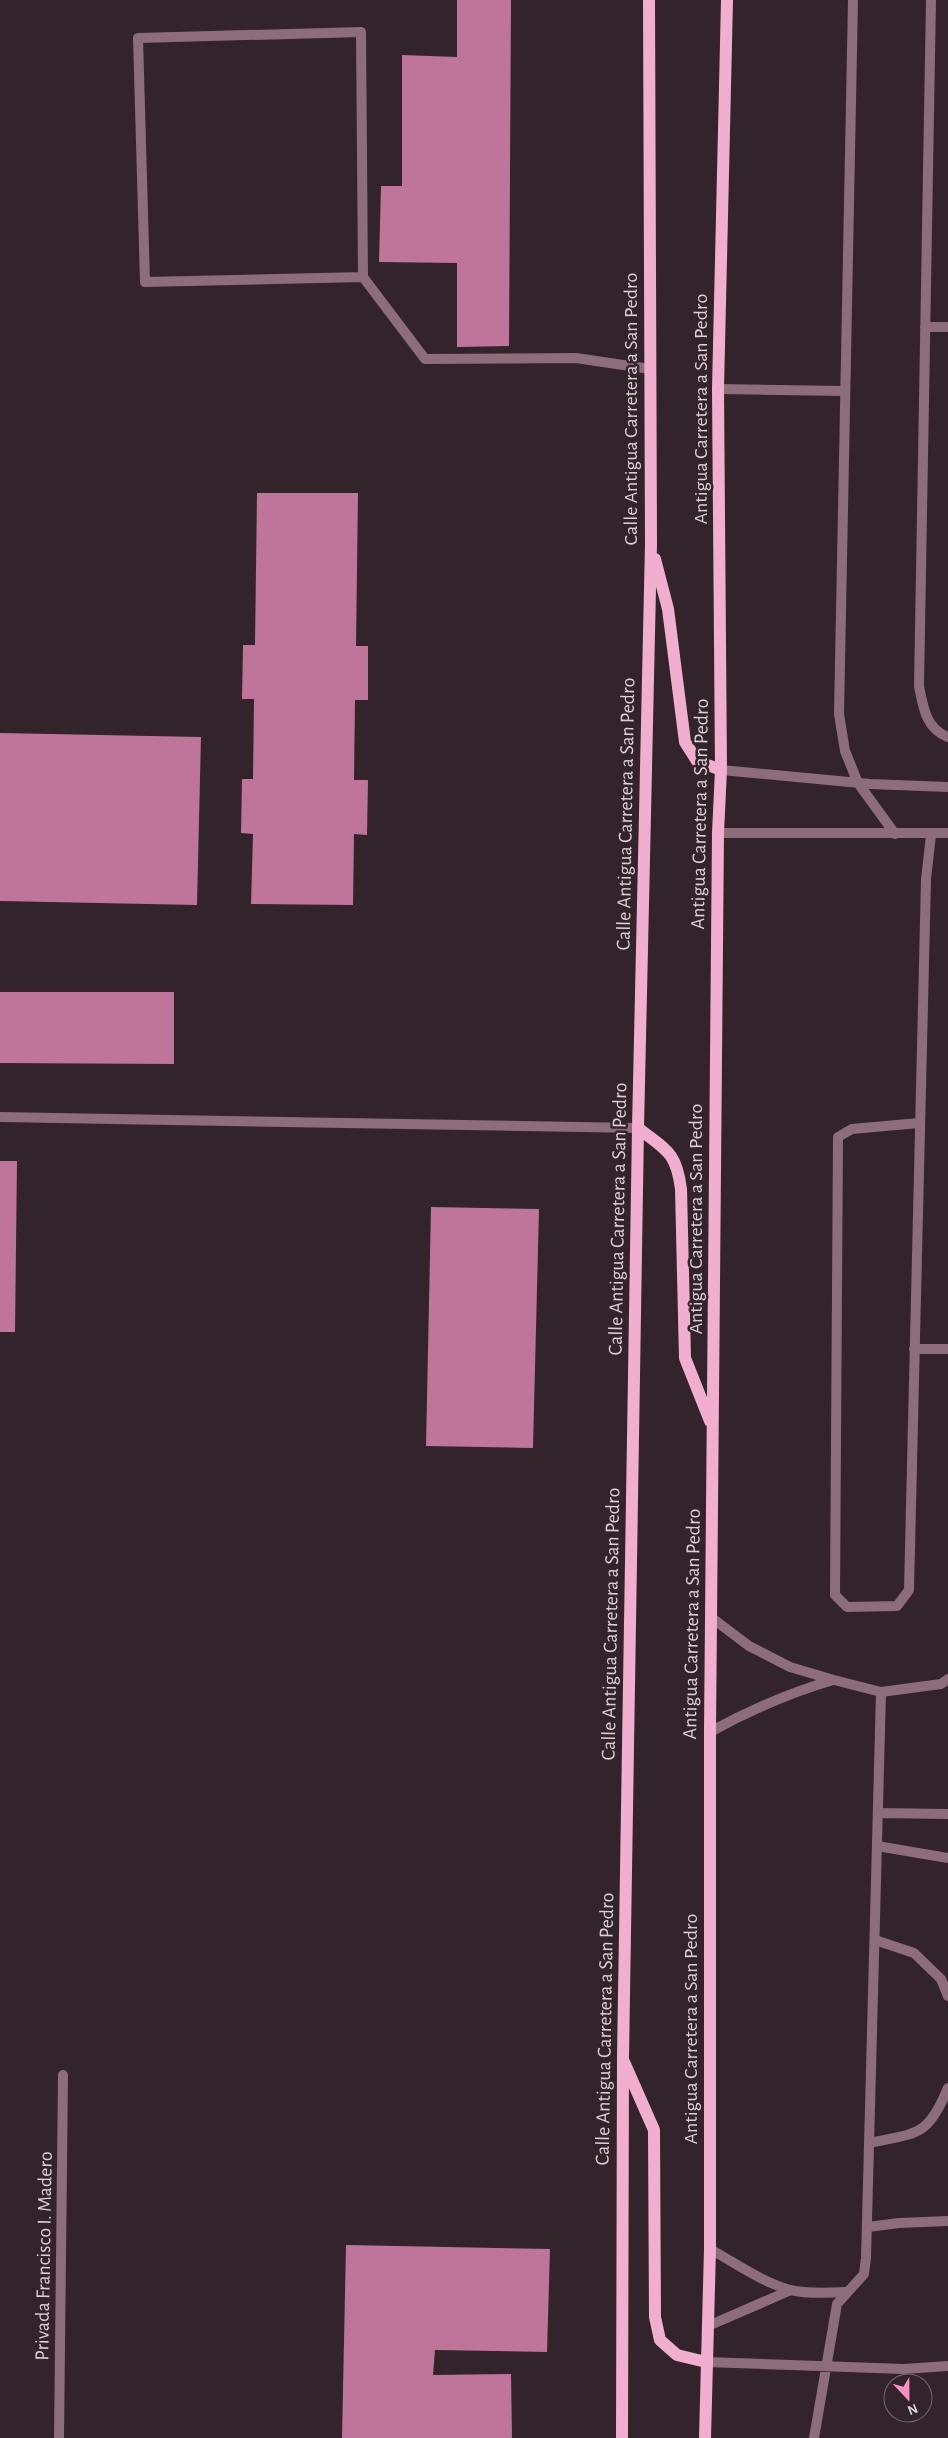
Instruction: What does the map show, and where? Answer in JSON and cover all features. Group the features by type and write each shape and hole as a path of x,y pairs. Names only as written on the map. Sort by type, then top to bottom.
{"main road":[{"name":"Calle Antigua Carretera a San Pedro","path":"622,2438 622,2057 638,1128 651,544 649,0"},
{"name":"Antigua Carretera a San Pedro","path":"705,2438 710,2249 710,1732 718,833 721,770 718,389 727,0"},
{"path":"651,544 668,608 685,742 697,761 721,770"},
{"path":"638,1128 671,1153 678,1168 681,1189 686,1358 713,1428"},
{"path":"622,2057 654,2130 655,2317 660,2340 677,2355 706,2362"}],"street":[{"path":"853,0 839,714 845,751 858,783 896,834"},
{"path":"931,0 919,686 924,713 934,730 948,737"},
{"path":"364,277 146,282 138,38 361,32 364,277 425,359 576,358 650,369"},
{"path":"925,327 948,327"},
{"path":"718,389 844,390"},
{"path":"721,770 858,783 948,787"},
{"path":"718,833 948,834"},
{"path":"919,1123 852,1129 838,1137 836,1594 847,1607 897,1606 909,1590 926,879 931,835"},
{"path":"0,1117 638,1128"},
{"path":"914,1349 948,1349"},
{"path":"712,1618 748,1646 782,1662 834,1680 881,1692 941,1684 948,1680"},
{"path":"710,1732 766,1703 834,1680"},
{"path":"814,2438 825,2365 837,2304 845,2292 864,2274 868,2227 881,1692"},
{"path":"878,1814 948,1814"},
{"path":"877,1846 948,1858"},
{"path":"875,1940 914,1953 941,1979 948,1996"},
{"name":"Privada Francisco I. Madero","path":"59,2438 63,2075"},
{"path":"869,2144 918,2133 937,2114 948,2088"},
{"path":"868,2227 899,2223 948,2222"},
{"path":"710,2249 762,2278 791,2290 818,2293 845,2292"},
{"path":"708,2326 791,2290"},
{"path":"706,2362 797,2367 825,2365 904,2369 948,2366"}],"building":[{"path":"457,0 511,0 509,346 457,347 457,263 379,262 381,186 402,186 402,55 457,57"},
{"path":"257,493 358,493 356,646 368,646 368,700 355,700 354,780 368,780 367,835 354,834 353,905 251,904 253,834 241,833 242,779 253,779 254,699 242,699 243,645 255,645"},
{"path":"0,733 201,737 197,905 0,901"},
{"path":"0,992 174,992 174,1064 0,1063"},
{"path":"0,1161 17,1161 15,1332 0,1332"},
{"path":"431,1207 539,1209 533,1448 426,1446"},
{"path":"346,2245 550,2249 547,2352 435,2350 433,2375 511,2374 512,2438 342,2438"}]}
